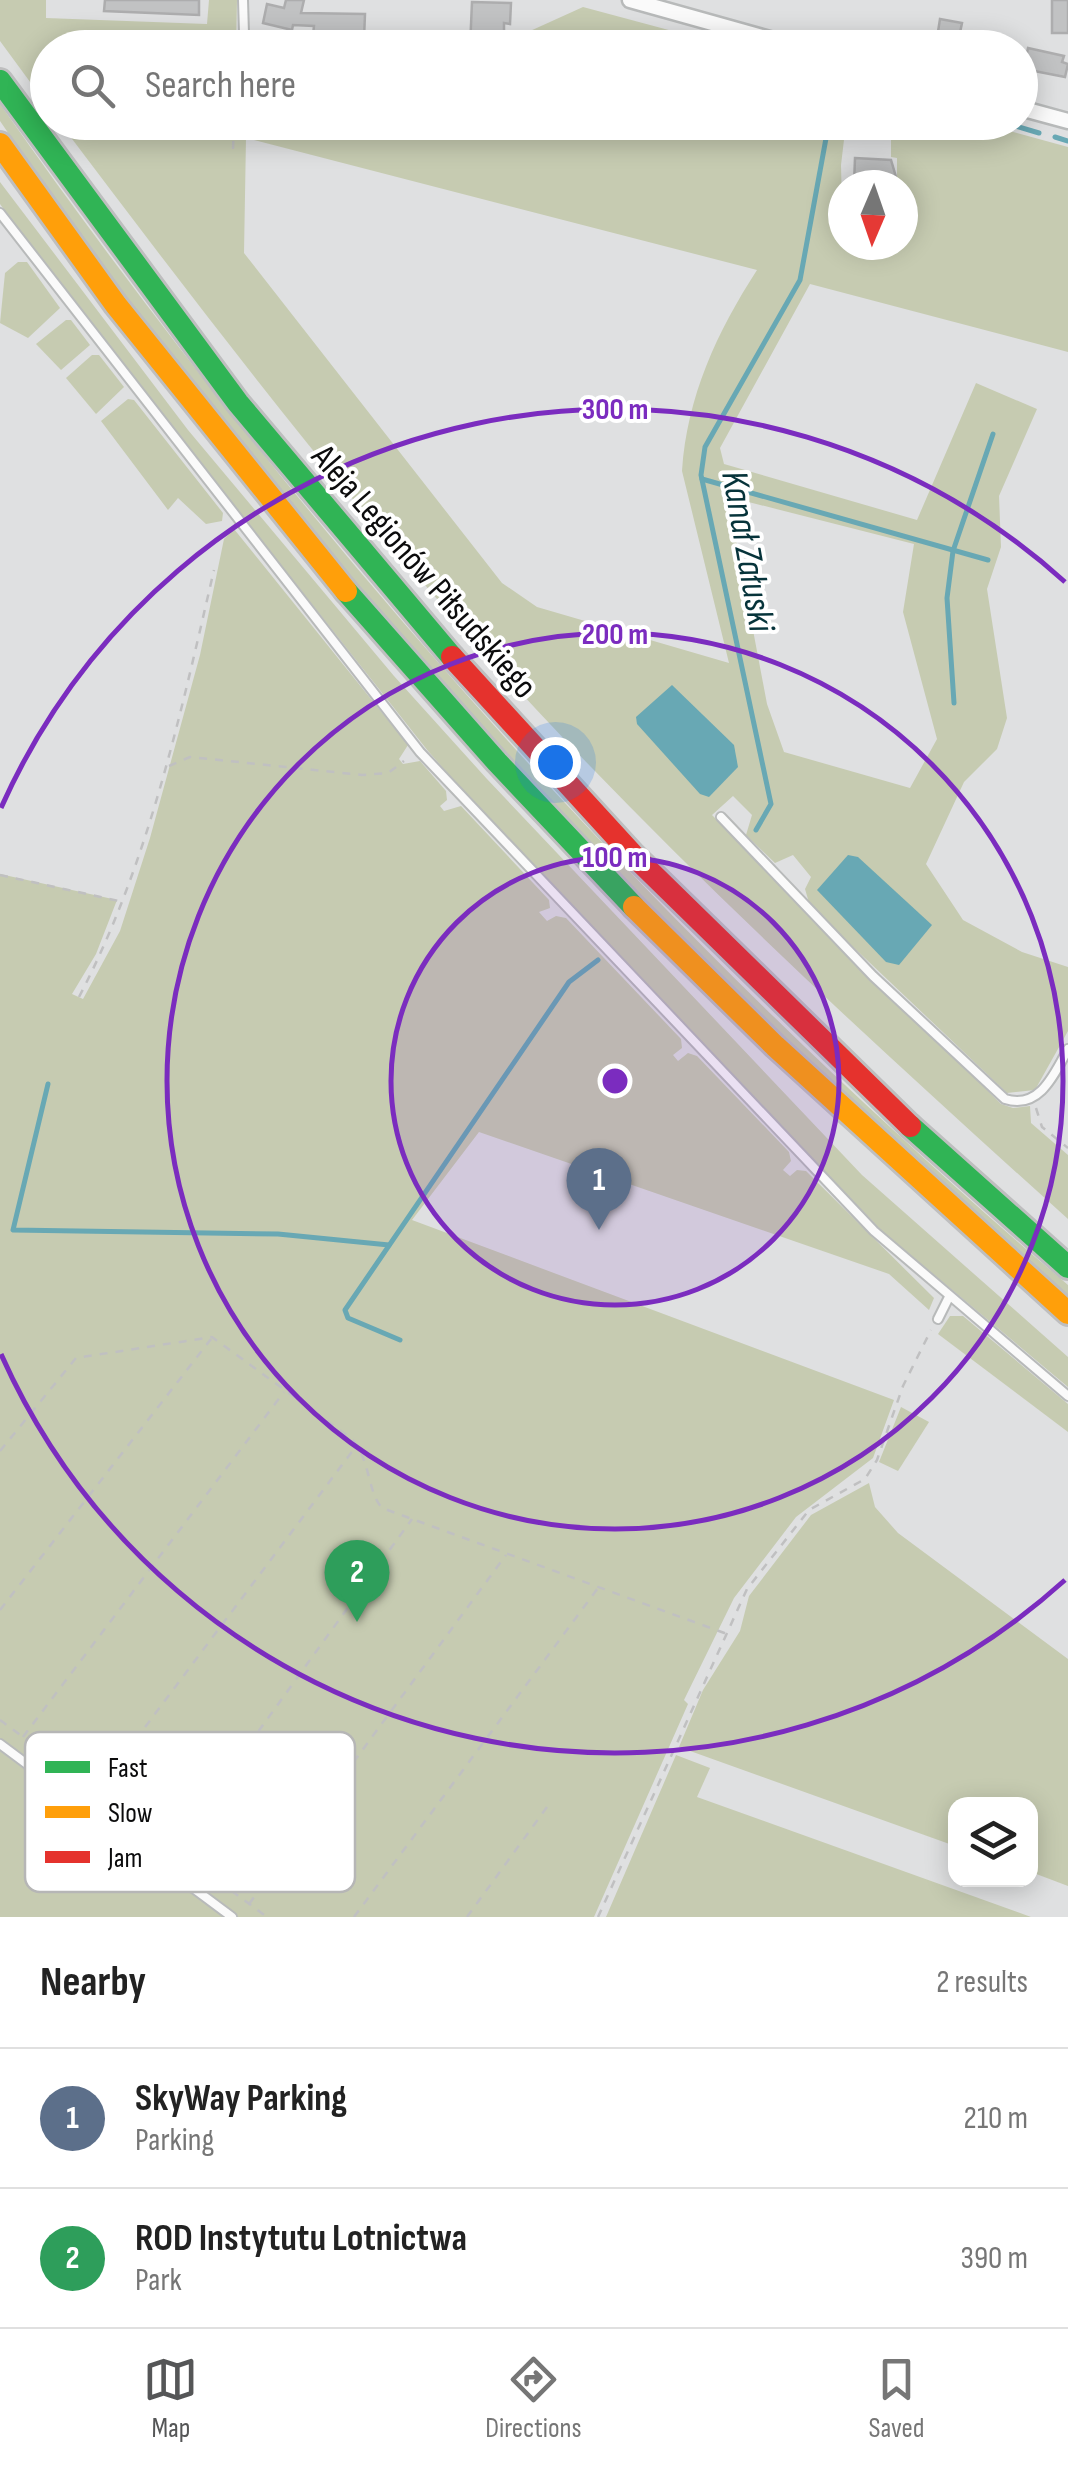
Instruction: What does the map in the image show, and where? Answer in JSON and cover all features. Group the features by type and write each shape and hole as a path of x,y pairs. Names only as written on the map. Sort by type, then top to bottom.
{"highway":[{"name":"Aleja Legionów Piłsudskiego","path":"0,81 30,123"},
{"name":"Aleja Legionów Piłsudskiego","path":"43,140 159,301 257,426 370,566 501,715 619,842 819,1041 1068,1267"},
{"name":"Aleja Legionów Piłsudskiego","path":"0,144 222,440 390,642 639,915 804,1078 1068,1313"}],"street":[{"path":"630,0 740,30"},
{"path":"1038,113 1068,121"}],"lane":[{"path":"243,0 244,30"},
{"path":"0,213 420,752 802,1159 949,1298 1068,1396"},
{"path":"721,817 874,976 1004,1100 1015,1103 1034,1098 1050,1082 1068,1049"},
{"path":"938,1318 949,1298"},
{"path":"0,1744 25,1763"},
{"path":"198,1892 232,1917"}],"path":[{"path":"233,140 233,149"},
{"path":"80,997 114,930 168,767 214,570"},
{"path":"168,767 190,758 362,775 388,773 404,762"},
{"path":"0,874 121,901"},
{"path":"1034,1098 1042,1127 1068,1148"},
{"path":"598,1917 747,1590 808,1510 865,1479 877,1460 902,1386 938,1318"},
{"path":"0,1451 76,1358 212,1337 357,1444 365,1454 377,1503 726,1634"},
{"path":"0,1610 212,1337"},
{"path":"27,1732 285,1390"},
{"path":"141,1732 357,1444"},
{"path":"258,1732 412,1518"},
{"path":"355,1760 507,1553"},
{"path":"354,1917 598,1587"},
{"path":"0,1720 23,1737 25,1734"},
{"path":"466,1917 547,1807"},
{"path":"233,1892 267,1917"},
{"path":"249,1904 258,1892"}],"green space":[{"path":"0,0 46,0 46,18 207,24 209,0 237,0 236,30 30,30 30,82 0,41"},
{"path":"583,7 669,30 532,30"},
{"path":"0,104 117,266 239,424 365,578 497,728 632,874 773,1016 918,1153 1068,1285 1068,1297 775,1028 496,743 363,594 236,441 115,283 0,121"},
{"path":"1038,139 1068,147 1068,352 810,284 720,448 724,464 917,520 976,383 1037,409 999,496 1001,547 987,589 1007,718 997,749 964,782 926,864 963,920 1022,952 1068,967 1068,1031 1035,1090 1007,1093 810,906 805,889 811,877 793,855 775,863 746,835 752,815 733,796 712,815 1001,1104 1013,1108 1030,1106 1031,1123 1068,1155 1068,1219 876,1044 626,803 498,668 304,439 73,140 246,140 244,253 502,583 537,607 729,663 682,471 690,417 706,366 757,270 254,140 844,140 841,170 828,170 828,260 918,260 918,170 897,170 897,158 891,157 891,140","holes":["733,498 914,544 903,612 937,739 910,788 784,752 767,704 732,519"]},
{"path":"0,182 188,430 394,676 862,1175 1068,1357 1068,1387 883,1232 495,827 428,751 53,277 0,204"},
{"path":"18,262 27,262 60,308 28,338 0,323 5,273"},
{"path":"71,320 90,345 61,370 36,344"},
{"path":"92,355 99,355 124,387 96,414 66,378"},
{"path":"128,399 134,400 223,513 222,521 206,524 178,498 168,510 101,421"},
{"path":"234,529 408,745 399,759 403,764 420,761 446,791 447,800 440,806 444,811 461,806 549,900 550,908 539,912 547,921 556,916 566,918 681,1039 682,1048 673,1055 678,1061 688,1053 697,1056 789,1152 791,1161 783,1170 790,1176 797,1170 806,1171 934,1298 929,1310 889,1274 479,1132 412,1220 894,1400 873,1458 796,1517 734,1598 684,1700 688,1704 594,1917 238,1917 205,1892 355,1892 355,1732 25,1732 25,1758 0,1739 0,874 117,900 96,954 72,994 83,999 120,931 150,838 200,655 224,539"},
{"path":"950,1316 963,1316 1068,1404 1068,1432 938,1334"},
{"path":"901,1407 929,1422 898,1471 879,1462"},
{"path":"869,1483 875,1507 898,1533 1068,1659 1068,1886 1038,1875 1038,1797 948,1797 948,1843 679,1747 703,1690 740,1631 749,1596 811,1515"},
{"path":"0,1751 25,1770 25,1892 190,1892 224,1917 0,1917"},
{"path":"676,1755 710,1768 697,1797 1031,1917 606,1917"}],"water":[{"path":"672,685 734,745 738,767 709,797 700,794 637,724 636,717"},
{"path":"848,855 858,857 932,925 899,965 886,962 817,890"}],"building":[{"path":"105,0 199,0 199,15 104,11"},
{"path":"286,0 304,0 301,13 365,14 364,30 314,30 314,26 293,25 292,30 263,23 267,4 284,8"},
{"path":"1052,0 1068,0 1068,33 1052,33"},
{"path":"472,2 511,3 510,24 504,23 504,30 471,30"},
{"path":"940,19 962,23 961,30 938,30"},
{"path":"1038,50 1064,56 1062,62 1068,64 1065,77 1038,72"},
{"path":"855,158 891,160 894,170 855,170"}],"waterway":[{"path":"1055,137 1068,141"},
{"name":"Kanał Załuski","path":"756,830 771,804 701,475 705,447 800,280 826,140"},
{"path":"954,703 947,598 953,551 993,434"},
{"path":"702,479 988,560"},
{"name":"Kanał Załuski","path":"400,1340 348,1318 345,1310 569,982 598,960"},
{"path":"48,1084 13,1230 278,1234 389,1245"}],"traffic: fast":[{"path":"0,81 30,122"},
{"path":"44,140 238,403 452,657"},
{"path":"346,591 497,762 634,907"},
{"path":"910,1126 1068,1267"}],"traffic: slow":[{"path":"0,144 116,305 346,591"},
{"path":"634,907 775,1046 1068,1313"}],"traffic: jam":[{"path":"452,657 632,854 910,1126"}],"place":[{"name":"SkyWay Parking","path":"599,1230"},
{"name":"ROD Instytutu Lotnictwa","path":"357,1622"}]}
